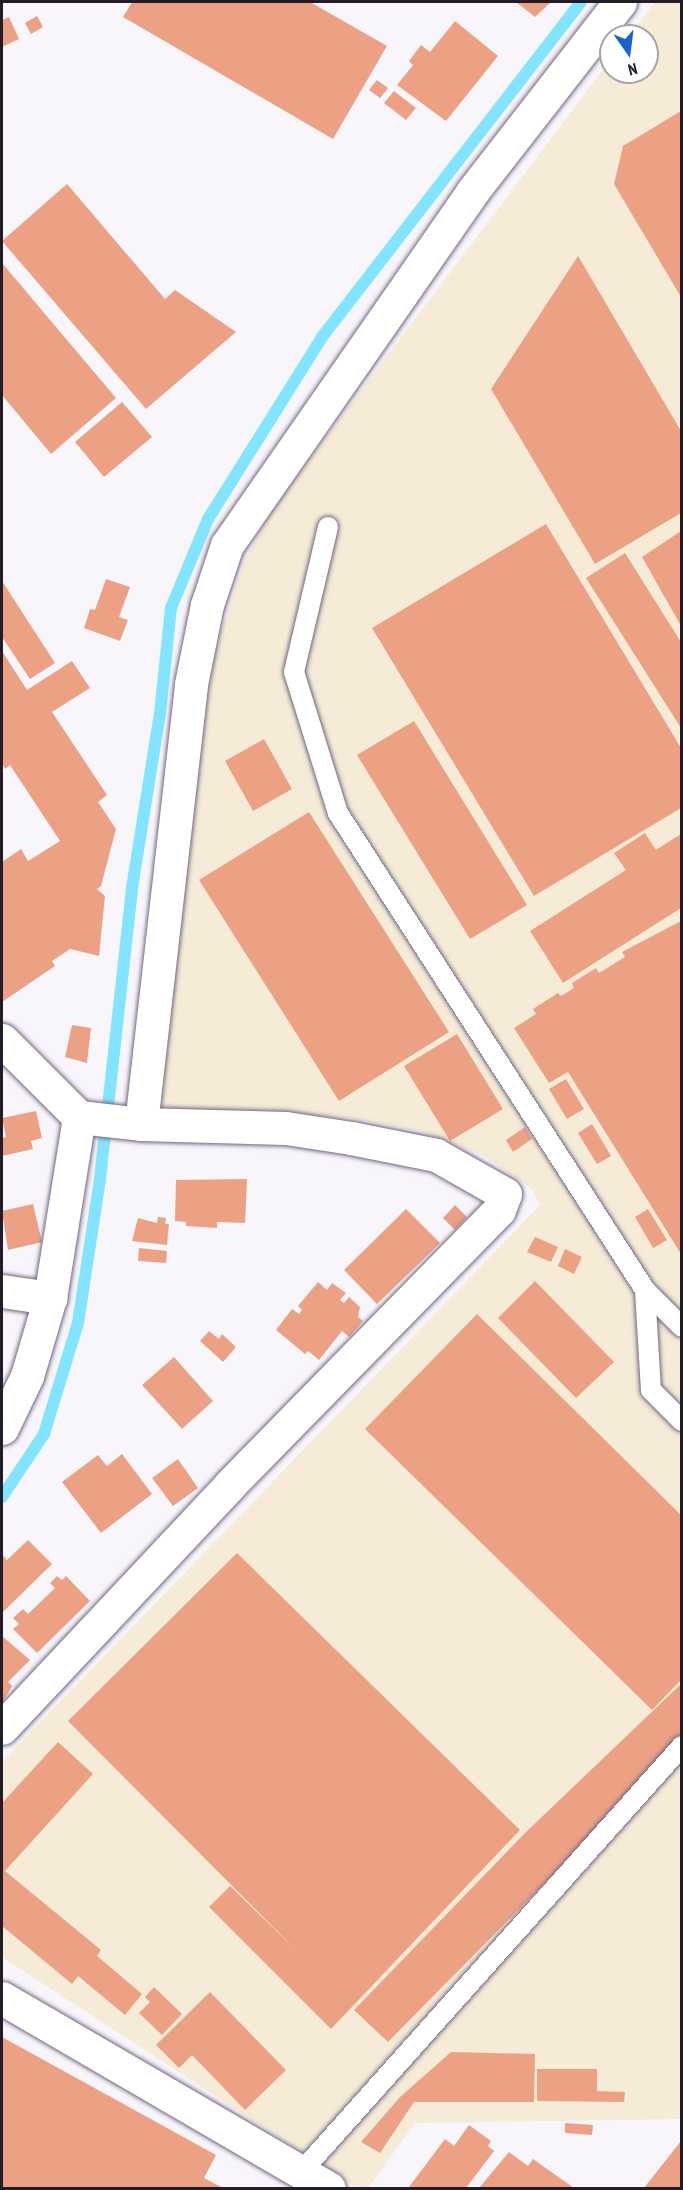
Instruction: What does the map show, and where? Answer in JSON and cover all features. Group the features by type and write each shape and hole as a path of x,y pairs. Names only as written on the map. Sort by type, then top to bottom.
{"street":[{"path":"141,1124 191,684 207,605 227,546 472,192 620,2"},
{"path":"2,1040 79,1116 141,1124 286,1128 351,1138 436,1155 506,1194 499,1209 361,1349 2,1728"},
{"path":"2,1428 27,1376 50,1298 79,1116"},
{"path":"2,1291 50,1298"},
{"path":"2,1998 316,2180"}],"lane":[{"path":"328,527 294,672 339,813 645,1290 681,1327"},
{"path":"645,1290 651,1390 681,1421"},
{"path":"316,2180 681,1746"}],"shaded area":[{"path":"655,2 681,2 681,2119 415,2123 368,2188 357,2188 2,1957 2,1762 540,1205 532,1189 484,1156 421,1131 344,1117 159,1112 212,661 244,562 274,506 599,75 599,84 659,84 659,24 638,24"}],"building":[{"path":"132,2 310,2 387,46 333,139 123,17"},
{"path":"516,2 551,2 535,17"},
{"path":"37,16 43,27 31,34 25,23"},
{"path":"9,17 19,39 2,47 2,20"},
{"path":"455,21 498,56 446,121 397,85 413,65 409,61 421,45 430,52"},
{"path":"377,80 388,88 380,98 369,90"},
{"path":"394,91 416,108 406,120 384,103"},
{"path":"681,111 681,297 614,184 623,146"},
{"path":"67,184 165,299 175,290 236,332 146,409 2,241"},
{"path":"578,256 681,431 681,513 595,564 491,389"},
{"path":"2,263 116,398 51,454 2,395"},
{"path":"122,402 152,437 104,477 75,442"},
{"path":"546,524 681,748 681,808 534,896 372,628"},
{"path":"681,531 681,626 642,557"},
{"path":"625,553 681,642 681,728 586,578"},
{"path":"106,579 130,587 119,617 128,620 120,641 84,628 90,609 95,610"},
{"path":"2,581 55,663 30,679 2,637"},
{"path":"2,651 27,690 72,661 90,688 52,712 107,795 98,802 116,829 101,886 97,889 105,896 99,956 70,949 52,961 55,966 2,1002 2,862 21,849 28,861 60,841 10,765 5,769 2,763"},
{"path":"414,721 527,905 470,939 357,755"},
{"path":"264,739 292,789 253,811 225,761"},
{"path":"309,812 449,1032 339,1101 199,880"},
{"path":"645,833 656,850 681,834 681,908 563,983 530,931 626,870 614,853"},
{"path":"681,921 681,1254 568,1072 549,1083 514,1028 536,1014 533,1009 558,993 561,996 574,988 572,983 596,968 599,973 625,957 622,952"},
{"path":"72,1025 91,1028 87,1063 65,1057"},
{"path":"457,1034 503,1109 450,1141 404,1066"},
{"path":"566,1079 584,1109 567,1119 549,1089"},
{"path":"36,1111 42,1138 31,1141 33,1149 2,1156 2,1138 6,1137 2,1118"},
{"path":"592,1124 611,1156 597,1164 578,1133"},
{"path":"525,1127 532,1139 513,1152 506,1140"},
{"path":"247,1179 245,1223 217,1222 217,1228 186,1226 186,1222 175,1221 176,1180"},
{"path":"33,1204 42,1242 8,1250 2,1211"},
{"path":"455,1205 467,1217 455,1230 443,1218"},
{"path":"406,1209 440,1243 377,1304 344,1270"},
{"path":"648,1209 667,1240 653,1248 635,1217"},
{"path":"158,1217 166,1218 165,1224 169,1224 167,1245 132,1241 138,1218 157,1223"},
{"path":"535,1237 558,1247 551,1262 527,1252"},
{"path":"139,1248 167,1251 166,1263 138,1261"},
{"path":"565,1249 582,1257 574,1274 558,1266"},
{"path":"535,1281 614,1362 576,1398 498,1318"},
{"path":"318,1282 327,1290 332,1283 346,1293 340,1300 344,1303 349,1297 360,1307 358,1317 363,1321 349,1337 342,1331 319,1360 308,1351 305,1354 276,1330 292,1309 299,1314 302,1310 298,1306"},
{"path":"477,1314 681,1515 681,1680 652,1710 365,1429"},
{"path":"209,1331 219,1339 222,1334 236,1347 223,1362 200,1341"},
{"path":"174,1357 213,1401 182,1429 142,1385"},
{"path":"122,1454 152,1494 101,1533 62,1482 98,1455 107,1466"},
{"path":"178,1459 198,1488 173,1506 152,1478"},
{"path":"28,1540 52,1564 2,1613 2,1554 7,1560"},
{"path":"237,1553 520,1830 331,2029 209,1907 230,1886 298,1952 68,1721"},
{"path":"57,1576 62,1580 66,1576 90,1601 37,1653 13,1629 19,1624 13,1618 23,1609 28,1614 55,1588 50,1583"},
{"path":"2,1636 30,1660 8,1682 12,1686 2,1703"},
{"path":"681,1684 681,1745 388,2042 354,2010 524,1834"},
{"path":"58,1742 93,1774 5,1871 101,1950 97,1956 142,1994 125,2015 78,1976 72,1984 2,1926 2,1803"},
{"path":"154,1987 182,2014 162,2035 139,2013 150,2002 145,1997"},
{"path":"210,1992 286,2070 245,2110 192,2055 179,2068 156,2045"},
{"path":"2,2037 216,2155 204,2178 223,2188 2,2188"},
{"path":"451,2052 535,2054 534,2102 414,2102 380,2153 361,2142 400,2097"},
{"path":"537,2069 597,2069 597,2091 625,2092 624,2102 537,2101"},
{"path":"565,2123 593,2125 592,2135 565,2133"},
{"path":"469,2125 491,2141 488,2146 494,2151 466,2188 409,2187 445,2139 454,2146"},
{"path":"681,2141 681,2188 644,2188"},
{"path":"509,2152 528,2166 533,2159 574,2188 479,2188"}],"waterway":[{"path":"2,1497 44,1434 78,1323 100,1179 132,888 160,714 171,608 208,519 322,337 581,2"}]}
